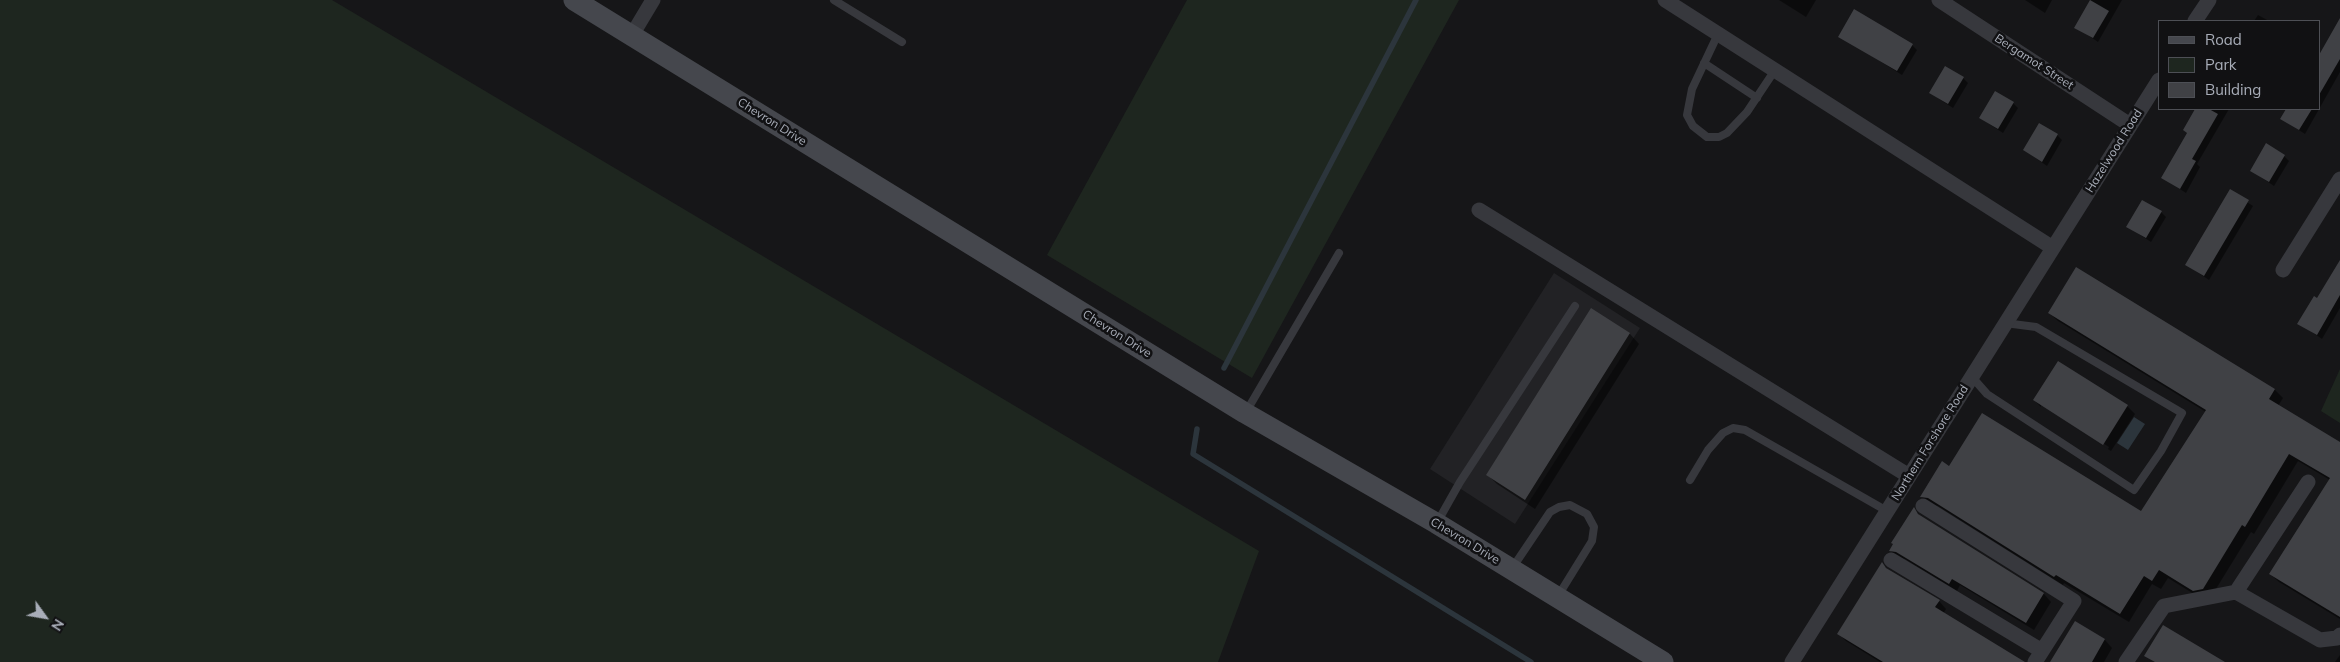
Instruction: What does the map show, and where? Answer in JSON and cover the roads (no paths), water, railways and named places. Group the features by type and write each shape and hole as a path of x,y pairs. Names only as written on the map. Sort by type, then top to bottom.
{"main road":[{"name":"Chevron Drive","path":"574,0 1245,413 1436,523 1663,662"}],"street":[{"path":"632,35 652,0"},
{"path":"1664,0 2053,248"},
{"name":"Bergamot Street","path":"1938,0 2130,125"},
{"path":"1958,13 1967,0"},
{"path":"2196,20 2209,0"},
{"name":"Hazelwood Road","path":"2068,223 2158,82"},
{"path":"2283,270 2340,179"},
{"path":"1479,210 1910,476"},
{"name":"Northern Forshore Road","path":"1792,662 2068,223"},
{"path":"2236,592 2308,482"},
{"path":"1891,560 2039,657 2074,600 1923,506"},
{"path":"2126,662 2164,606 2236,592 2320,640 2337,638 2340,635"}],"lane":[{"path":"834,0 902,42"},
{"path":"1718,34 1692,89 1687,115 1693,126 1707,137 1719,137 1727,133 1748,112 1775,70"},
{"path":"1704,62 1757,98"},
{"path":"1245,413 1339,253"},
{"path":"1436,523 1460,482 1575,306"},
{"path":"1972,377 1987,394 2134,490 2161,451 2182,413 2036,326 2005,323"},
{"path":"1690,480 1708,450 1723,433 1733,428 1745,430 1887,511"},
{"path":"1512,569 1550,512 1559,507 1570,505 1587,514 1594,527 1592,541 1558,597"}],"waterway":[{"path":"1224,368 1416,0"},
{"path":"1197,429 1193,454 1531,662"}]}
